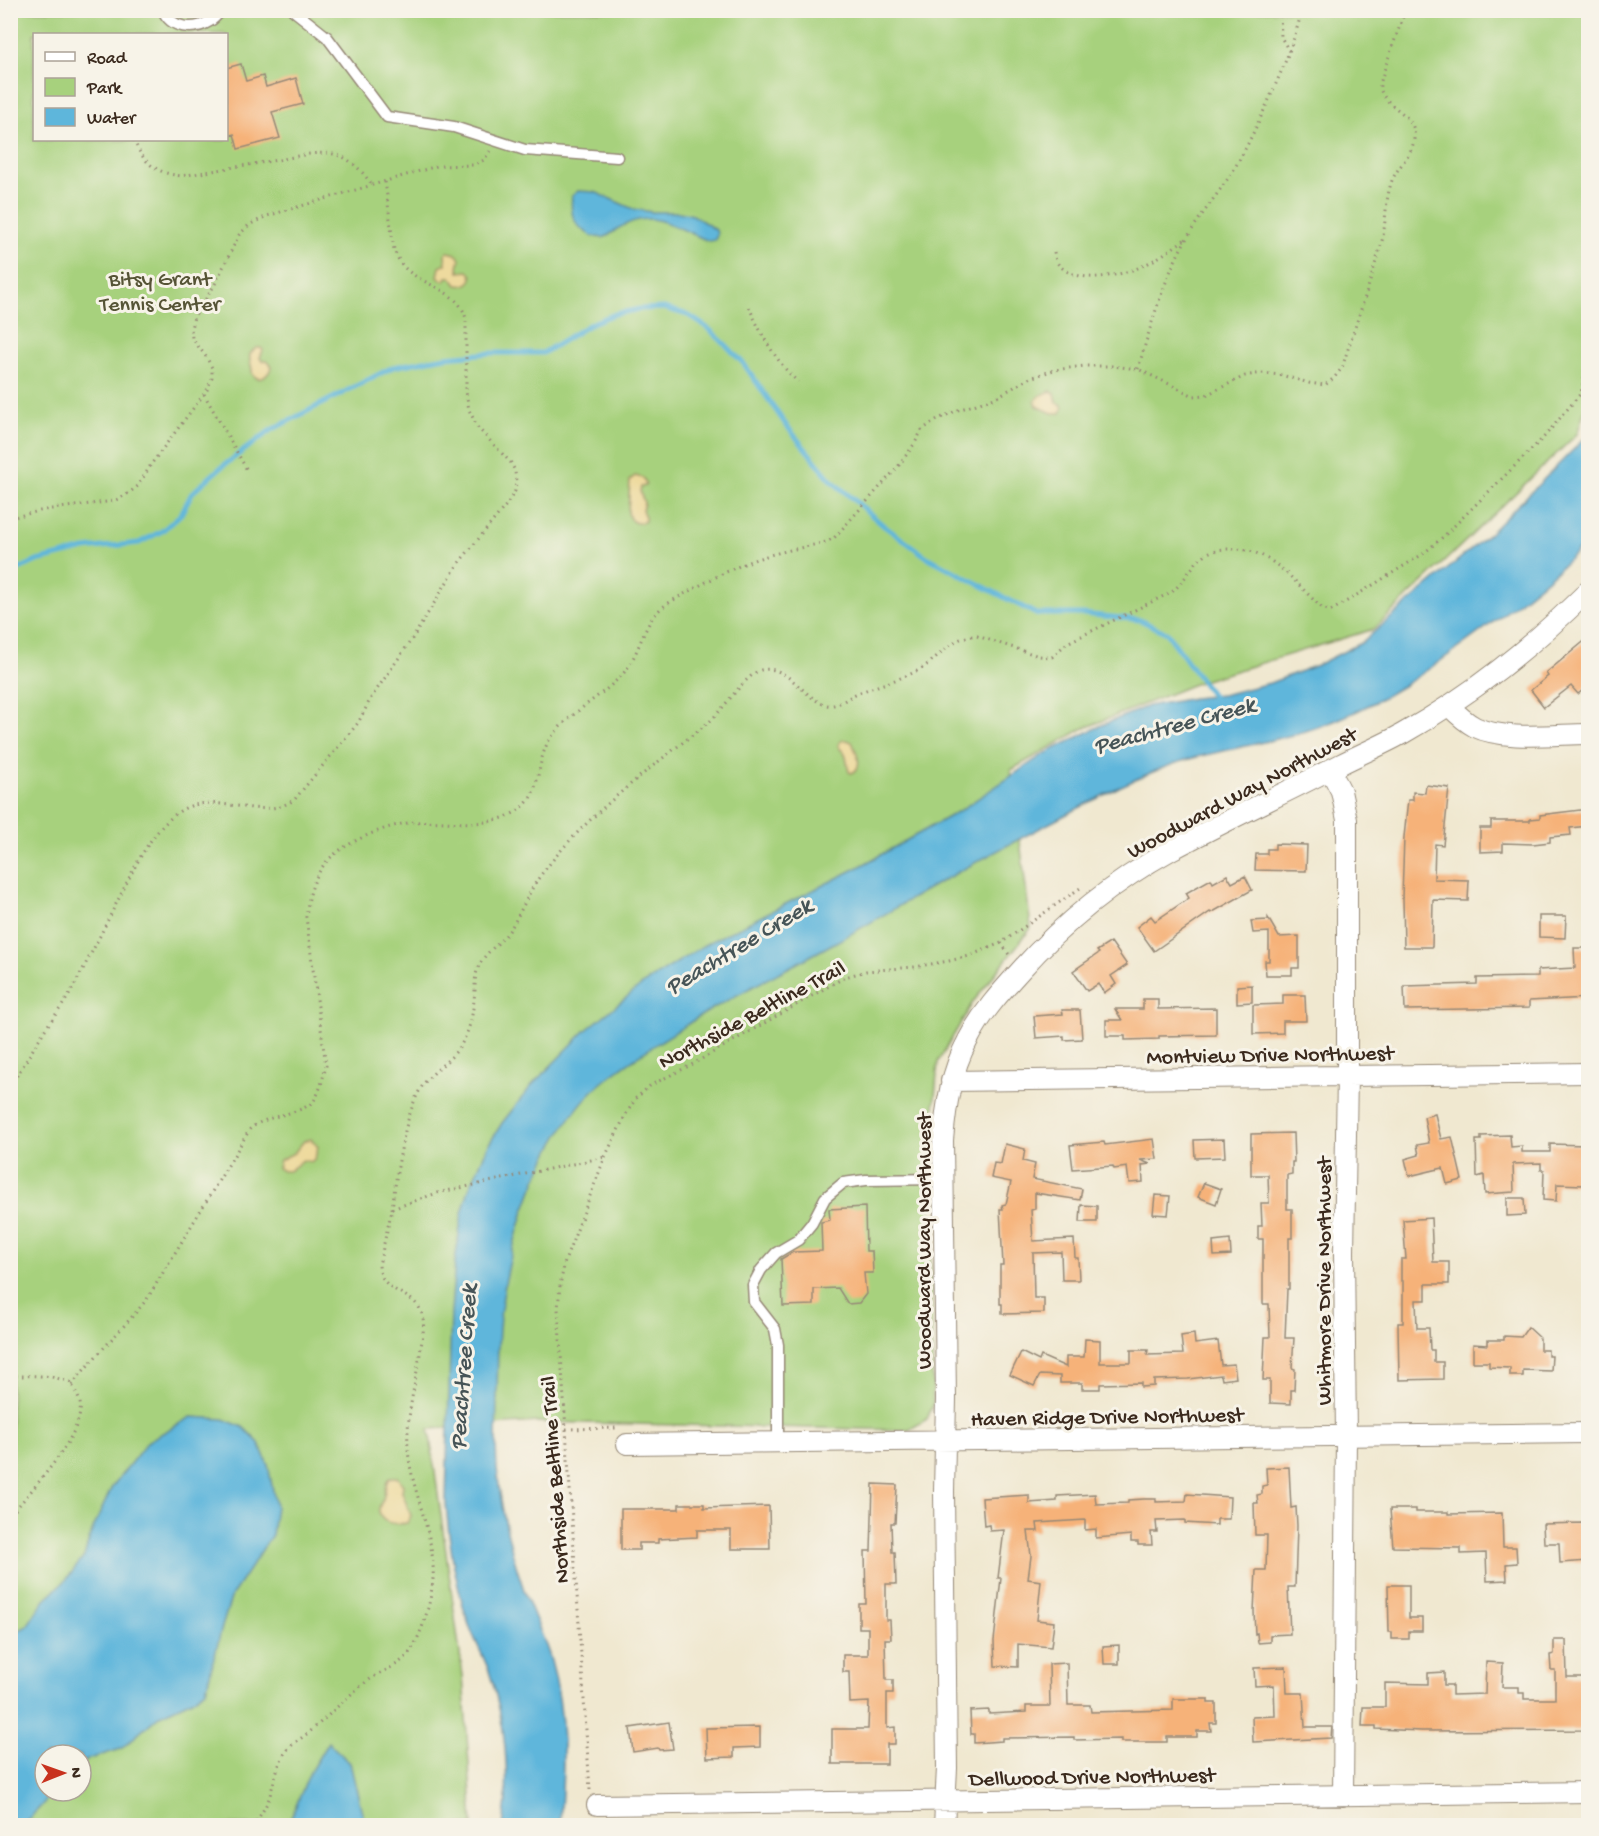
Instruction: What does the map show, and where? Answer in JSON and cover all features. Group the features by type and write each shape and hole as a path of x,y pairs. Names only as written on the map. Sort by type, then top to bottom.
{"street":[{"name":"Woodward Way Northwest","path":"944,1826 947,1768 944,1491 946,1399 942,1140 945,1108 951,1081 967,1041 990,1004 1034,955 1082,911 1127,878 1170,851 1400,735 1449,706 1502,669 1549,630 1588,591"},
{"path":"1449,706 1461,718 1490,732 1507,735 1588,734"},
{"name":"Whitmore Drive Northwest","path":"1330,770 1341,791 1347,820 1344,1252 1347,1436 1342,1796"},
{"name":"Montview Drive Northwest","path":"951,1081 1588,1073"},
{"name":"Haven Ridge Drive Northwest","path":"627,1444 1588,1433"},
{"name":"Dellwood Drive Northwest","path":"593,1799 945,1801 1588,1792"}],"lane":[{"path":"163,10 166,17 176,25 192,27 210,21 221,10"},
{"path":"293,10 327,37 387,117 454,127 525,150 617,157"},
{"path":"778,1443 778,1345 775,1329 754,1302 753,1285 762,1270 776,1253 798,1240 812,1223 825,1198 843,1183 866,1180 943,1179"}],"path":[{"path":"1280,10 1281,37 1290,53"},
{"path":"1138,369 1172,270 1189,237 1230,176 1249,142 1290,53 1302,10"},
{"path":"72,1385 85,1368 128,1324 147,1299 250,1129 259,1121 303,1109 314,1101 320,1090 326,1066 306,917 314,883 323,865 334,855 371,834 395,825 415,822 485,823 504,819 520,810 531,796 543,751 550,738 580,708 619,679 629,667 654,615 668,603 753,560 834,538 897,468 922,430 936,420 995,398 1030,378 1054,370 1085,366 1138,369 1194,396 1206,395 1245,376 1262,373 1324,385 1334,378 1342,368 1382,239 1389,188 1394,174 1411,152 1414,142 1415,131 1412,123 1388,101 1379,88 1380,79 1405,10"},
{"path":"10,518 44,510 114,501 138,486 152,463 204,394 212,378 212,368 192,338 191,328 194,317 214,286 239,235 249,225 267,216 437,166 474,165 484,160 494,140"},
{"path":"134,141 139,152 150,165 167,174 181,176 308,155 333,154 356,166 372,185"},
{"path":"10,1086 71,993 129,878 158,830 184,808 214,804 273,809 295,799 358,723 371,698 414,636 458,564 515,491 515,471 511,463 478,428 469,410 466,392 464,308 452,296 422,280 399,261 394,250 385,181"},
{"path":"1054,252 1058,264 1068,271 1082,276 1098,277 1137,268 1189,237"},
{"path":"749,308 778,359 798,382"},
{"path":"254,1826 269,1800 278,1766 288,1749 371,1678 399,1664 410,1652 420,1631 429,1601 433,1578 433,1558 408,1452 408,1429 423,1335 423,1318 414,1300 392,1289 384,1281 379,1265 392,1209 396,1177 415,1100 422,1086 460,1047 471,1026 477,971 487,954 510,930 537,881 581,828 616,796 713,719 752,674 763,669 777,670 823,705 836,705 855,694 920,670 952,642 966,635 977,636 1039,656 1052,657 1067,643 1088,631 1172,591 1181,584 1199,560 1208,553 1222,549 1242,548 1261,554 1322,608 1331,611 1423,554 1545,436 1581,393 1588,356"},
{"path":"204,394 247,470"},
{"name":"Northside Beltline Trail","path":"593,1799 558,1309 565,1261 605,1157 625,1116 636,1098 651,1085 691,1065 845,977 866,971 914,967 969,956 1001,943 1086,884"},
{"path":"392,1209 437,1193 605,1157"},
{"path":"10,1375 57,1377 70,1382 80,1404 76,1427 68,1442 10,1516"},
{"path":"566,1429 628,1428 627,1444"}],"green space":[{"name":"Bitsy Grant Tennis Center","path":"11,11 1588,11 1588,400 1577,434 1374,629 1202,681 1082,729 1011,770 1031,928 973,1002 938,1062 932,1131 930,1235 933,1405 927,1419 909,1430 539,1422 429,1429 463,1676 473,1825 11,1825"}],"sand":[{"path":"448,252 456,254 459,258 459,272 468,271 471,274 472,279 468,284 457,285 451,277 447,277 445,281 438,276 440,267 446,264 445,254"},
{"path":"256,348 263,350 260,358 262,361 267,361 271,365 267,374 262,378 252,373 250,356"},
{"path":"1051,391 1055,393 1057,403 1063,408 1061,413 1052,413 1037,406 1035,401 1039,396"},
{"path":"635,476 643,478 646,483 640,491 645,517 645,521 641,523 632,521 628,512 630,480"},
{"path":"843,740 852,742 858,759 858,767 851,773 845,755 839,748 839,743"},
{"path":"311,1139 318,1147 315,1158 311,1162 303,1160 289,1171 278,1168 280,1160 294,1153 304,1141"},
{"path":"397,1477 403,1485 402,1492 411,1516 407,1523 388,1522 379,1514 388,1479"}],"water":[{"path":"578,191 595,192 633,209 693,215 716,230 717,235 715,240 709,241 667,223 647,219 629,223 605,237 596,237 583,230 572,214 572,196"},
{"name":"Peachtree Creek","path":"1588,435 1588,540 1565,564 1527,596 1426,671 1383,698 1337,720 1283,738 1184,761 1156,770 1121,786 982,859 707,1012 614,1073 599,1085 579,1107 561,1132 546,1159 521,1219 506,1280 498,1351 496,1449 499,1484 514,1560 548,1652 560,1703 563,1783 560,1825 503,1825 506,1767 503,1728 495,1689 469,1625 460,1595 451,1549 446,1503 451,1312 462,1213 469,1189 489,1144 502,1123 533,1084 585,1031 643,984 706,944 857,868 959,811 1044,754 1102,725 1148,706 1222,695 1270,683 1317,665 1361,643 1491,532"},
{"path":"191,1417 223,1419 243,1427 259,1443 268,1465 276,1506 272,1535 232,1595 206,1690 190,1701 160,1715 121,1749 93,1758 93,1743 33,1743 33,1803 44,1803 29,1818 11,1825 11,1635 27,1626 45,1599 65,1581 84,1557 91,1533 112,1487 148,1441"},
{"path":"328,1742 350,1763 365,1825 288,1825 310,1772"}],"building":[{"path":"241,64 246,81 263,76 266,87 296,78 303,104 272,112 280,138 238,149 234,134 228,136 228,67"},
{"path":"1588,638 1588,686 1578,694 1571,686 1544,707 1531,690 1548,676 1546,673"},
{"path":"1426,785 1449,788 1443,845 1435,844 1434,879 1469,880 1468,901 1433,900 1432,947 1404,947 1402,898 1408,800 1413,800 1413,792 1425,793"},
{"path":"1588,809 1588,826 1570,828 1571,835 1550,837 1550,842 1533,844 1503,843 1503,851 1480,852 1480,828 1491,828 1491,821 1530,821 1530,819 1540,818 1540,815"},
{"path":"1275,844 1307,845 1306,871 1255,870 1256,854 1267,854 1267,849 1275,849"},
{"path":"1227,875 1232,883 1245,876 1252,890 1210,912 1154,951 1137,927 1151,916 1155,921 1189,898 1186,893 1211,879 1213,883"},
{"path":"1539,916 1566,916 1565,938 1539,937"},
{"path":"1268,918 1279,937 1299,936 1299,968 1292,968 1292,975 1266,975 1265,961 1269,961 1269,932 1253,933 1251,921 1268,920"},
{"path":"1111,942 1127,965 1111,976 1116,984 1104,993 1098,984 1087,991 1073,971"},
{"path":"1574,948 1588,948 1588,998 1529,1001 1529,1008 1405,1010 1404,986 1477,984 1477,978 1538,977 1538,970 1575,968"},
{"path":"1252,985 1252,1002 1237,1003 1237,986"},
{"path":"1283,995 1305,995 1306,1021 1283,1021 1283,1033 1253,1034 1253,1005 1283,1004"},
{"path":"1143,999 1158,999 1158,1009 1216,1008 1216,1035 1159,1036 1159,1039 1125,1040 1125,1036 1106,1036 1106,1020 1122,1020 1115,1009 1143,1009"},
{"path":"1062,1010 1080,1010 1082,1039 1064,1040 1064,1036 1036,1038 1034,1016 1063,1014"},
{"path":"1435,1114 1441,1139 1452,1137 1462,1180 1447,1184 1443,1168 1409,1176 1405,1159 1419,1155 1417,1145 1429,1143 1424,1117"},
{"path":"1293,1133 1294,1162 1292,1162 1292,1174 1287,1175 1287,1209 1292,1209 1292,1238 1289,1238 1289,1289 1287,1289 1285,1338 1294,1338 1292,1368 1295,1369 1291,1404 1270,1403 1270,1380 1263,1380 1265,1337 1270,1337 1269,1304 1263,1304 1263,1239 1258,1239 1258,1226 1262,1226 1261,1203 1269,1203 1268,1175 1251,1175 1251,1134"},
{"path":"1510,1135 1511,1147 1522,1146 1522,1152 1550,1152 1550,1144 1585,1145 1584,1185 1557,1184 1556,1201 1543,1200 1544,1170 1541,1170 1541,1163 1513,1164 1514,1192 1485,1194 1484,1175 1477,1177 1476,1140 1481,1140 1481,1136"},
{"path":"1154,1139 1157,1159 1140,1160 1150,1164 1142,1165 1143,1182 1129,1183 1127,1167 1073,1169 1070,1145 1104,1142 1105,1145"},
{"path":"1224,1139 1225,1157 1195,1158 1194,1140"},
{"path":"1005,1144 1025,1149 1023,1161 1035,1164 1032,1179 1082,1189 1080,1200 1035,1193 1035,1209 1031,1210 1033,1241 1074,1239 1075,1258 1078,1258 1079,1280 1062,1280 1061,1252 1033,1253 1034,1298 1044,1298 1044,1313 1002,1314 1000,1265 1003,1265 1000,1209 1003,1209 1002,1205 1006,1204 1011,1182 991,1178 994,1163 1001,1164"},
{"path":"1204,1183 1221,1189 1216,1204 1198,1197"},
{"path":"1155,1195 1170,1196 1168,1215 1153,1214"},
{"path":"1507,1198 1524,1198 1525,1215 1507,1216"},
{"path":"1081,1205 1097,1206 1097,1222 1080,1222"},
{"path":"865,1207 866,1251 872,1251 873,1273 864,1273 866,1294 859,1303 848,1304 838,1288 814,1289 814,1305 783,1306 781,1259 793,1252 822,1251 821,1222 830,1220 829,1209"},
{"path":"1431,1218 1433,1262 1449,1262 1449,1284 1426,1284 1426,1300 1416,1300 1417,1328 1429,1328 1430,1350 1434,1350 1434,1362 1443,1362 1443,1379 1399,1380 1398,1323 1403,1323 1401,1259 1406,1259 1403,1220"},
{"path":"1230,1240 1231,1255 1214,1256 1213,1242"},
{"path":"1528,1327 1540,1338 1540,1350 1548,1350 1548,1356 1552,1356 1551,1371 1523,1370 1523,1376 1510,1376 1510,1368 1489,1367 1489,1362 1473,1362 1473,1344 1488,1345 1488,1340 1504,1340 1504,1336 1521,1337"},
{"path":"1194,1334 1195,1344 1218,1341 1221,1365 1234,1364 1236,1378 1222,1380 1221,1375 1154,1380 1154,1386 1141,1387 1141,1383 1100,1384 1100,1389 1082,1389 1082,1383 1060,1383 1060,1376 1040,1375 1034,1386 1010,1375 1021,1352 1039,1361 1041,1356 1066,1367 1066,1357 1084,1357 1085,1339 1100,1340 1100,1363 1131,1363 1131,1350 1148,1350 1147,1355 1183,1354 1181,1336"},
{"path":"1289,1467 1291,1508 1296,1507 1297,1526 1295,1587 1288,1587 1290,1634 1270,1635 1270,1642 1258,1643 1257,1633 1255,1634 1254,1611 1256,1570 1266,1570 1267,1535 1255,1535 1254,1503 1258,1503 1257,1495 1262,1494 1262,1486 1267,1485 1266,1468"},
{"path":"873,1484 897,1485 895,1523 891,1523 896,1584 886,1584 886,1620 890,1620 891,1639 885,1639 886,1680 893,1680 893,1693 887,1693 887,1728 895,1727 895,1744 887,1744 887,1764 832,1764 832,1729 868,1729 869,1702 850,1703 849,1672 843,1672 843,1655 868,1655 868,1628 859,1628 859,1604 866,1604 865,1551 871,1551"},
{"path":"1095,1494 1096,1504 1128,1503 1128,1500 1144,1499 1156,1499 1156,1502 1186,1501 1187,1494 1230,1497 1229,1519 1217,1519 1217,1525 1185,1523 1185,1520 1156,1521 1157,1532 1151,1532 1152,1545 1138,1545 1138,1542 1131,1542 1131,1535 1096,1538 1096,1529 1085,1530 1085,1520 1037,1523 1038,1531 1028,1531 1031,1556 1028,1579 1041,1581 1037,1620 1054,1622 1051,1647 1018,1644 1018,1667 995,1666 994,1641 1001,1578 998,1578 1004,1530 990,1531 989,1525 984,1526 982,1498 1029,1495 1029,1503 1057,1501 1057,1496"},
{"path":"679,1504 704,1504 704,1508 769,1506 770,1549 731,1549 731,1530 697,1530 697,1537 658,1539 658,1543 639,1543 639,1550 621,1550 621,1509 679,1509"},
{"path":"1390,1509 1416,1509 1416,1512 1448,1512 1448,1514 1502,1513 1503,1547 1516,1547 1517,1563 1506,1564 1507,1580 1487,1581 1486,1553 1461,1554 1461,1548 1393,1547"},
{"path":"1543,1524 1588,1524 1588,1561 1560,1563 1559,1543 1544,1543"},
{"path":"1388,1585 1409,1585 1409,1618 1422,1618 1422,1631 1409,1631 1409,1639 1392,1639 1392,1632 1389,1632"},
{"path":"1554,1640 1566,1640 1567,1677 1583,1677 1584,1714 1588,1714 1588,1730 1422,1731 1376,1729 1376,1726 1362,1726 1363,1707 1385,1707 1385,1683 1428,1684 1428,1673 1444,1672 1444,1685 1452,1685 1452,1695 1485,1694 1486,1662 1503,1663 1502,1687 1519,1687 1519,1693 1524,1693 1524,1699 1555,1699 1555,1670 1551,1670 1550,1655 1554,1654"},
{"path":"1119,1645 1119,1664 1104,1664 1103,1646"},
{"path":"1067,1663 1068,1705 1090,1705 1091,1712 1173,1710 1173,1699 1208,1699 1208,1703 1216,1703 1216,1723 1210,1723 1211,1731 1197,1731 1197,1737 1167,1737 1167,1742 1121,1742 1121,1739 1074,1740 1074,1737 1002,1738 1002,1741 974,1743 974,1734 971,1734 970,1711 989,1710 989,1714 1026,1712 1026,1706 1050,1706 1049,1664"},
{"path":"1286,1667 1287,1693 1303,1693 1305,1727 1332,1727 1331,1738 1253,1742 1252,1717 1275,1716 1274,1685 1255,1686 1254,1668"},
{"path":"669,1722 673,1749 659,1750 658,1748 633,1752 630,1728"},
{"path":"760,1727 760,1747 734,1748 734,1757 707,1758 706,1728"}],"waterway":[{"name":"Peachtree Creek","path":"10,573 37,561 85,549 139,543 162,531 181,514 192,493 219,469 271,430 393,367 445,357 491,353 543,353 592,323 615,314 640,309 664,308 688,315 709,329 727,346 744,364 786,425 831,480 884,526 927,557 1036,614 1083,614 1140,620 1167,633 1216,701"}]}
